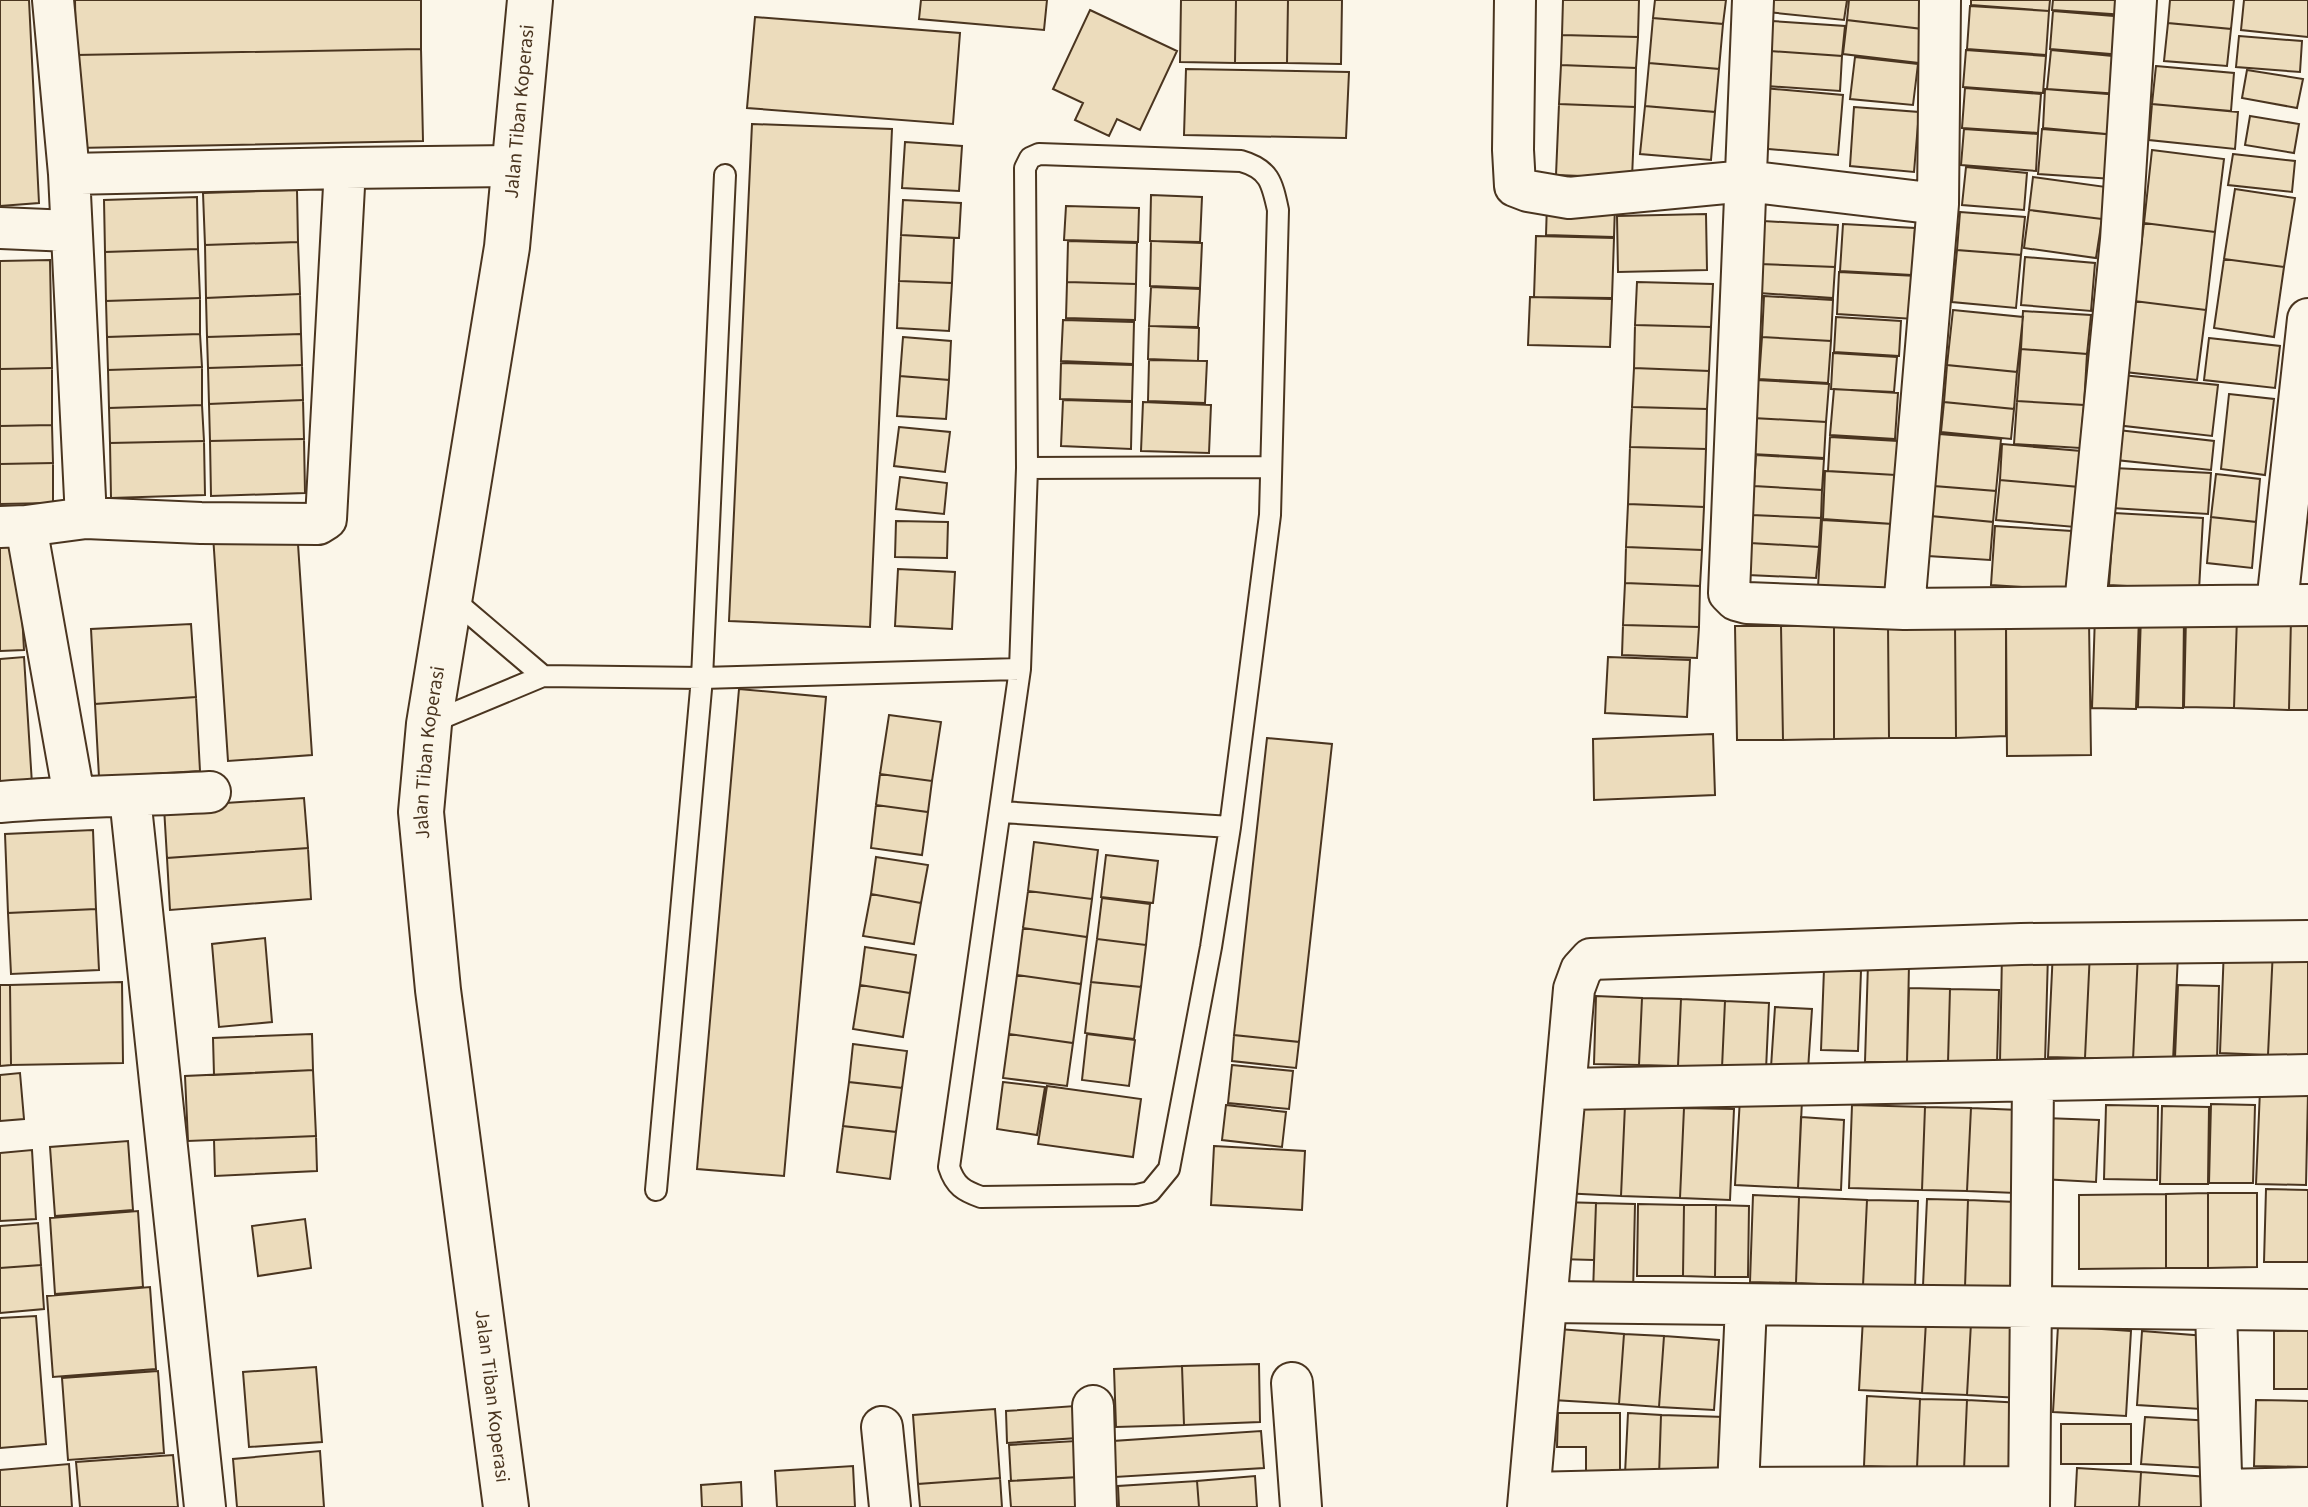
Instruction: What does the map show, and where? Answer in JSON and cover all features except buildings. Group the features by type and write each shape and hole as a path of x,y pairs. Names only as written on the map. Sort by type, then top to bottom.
{"street":[{"path":"53,0 69,174 86,518"},
{"name":"Jalan Tiban Koperasi","path":"506,1507 438,990 421,812 429,724 507,247 530,0"},
{"path":"1515,0 1515,186 1569,198 1746,181 1938,204"},
{"path":"1753,0 1729,593 1736,600 1747,603 1904,609 2292,605 2307,331"},
{"path":"1904,609 1938,204 1940,0"},
{"path":"2085,605 2121,240 2136,0"},
{"path":"69,174 513,166"},
{"path":"74,796 13,526 86,518 318,524 326,519 345,168"},
{"path":"0,228 70,231"},
{"path":"0,802 74,796 130,797 210,792"},
{"path":"130,797 205,1507"},
{"path":"2033,1081 2029,1497 1738,1488 1529,1500 1574,989 1581,970 1591,959 2021,944 2308,941"},
{"path":"1565,1089 2308,1075"},
{"path":"1547,1302 2308,1310"},
{"path":"1738,1488 1746,1305"},
{"path":"2216,1310 2222,1498 2308,1488"},
{"path":"1292,1383 1301,1507"},
{"path":"1093,1406 1096,1507"},
{"path":"882,1427 890,1507"}],"lane":[{"path":"1039,154 1241,161 1259,166 1273,185 1278,210 1270,515 1230,827 1172,1155 1162,1181 1150,1192 1137,1195 981,1197 965,1191 954,1181 949,1167 1020,669 1027,468 1025,168 1030,158 1039,154"},
{"path":"656,1190 702,678 725,175"},
{"path":"1027,468 1271,467"},
{"path":"449,596 543,676"},
{"path":"429,724 543,676 702,678 1020,669"},
{"path":"1002,812 1230,827"}]}
